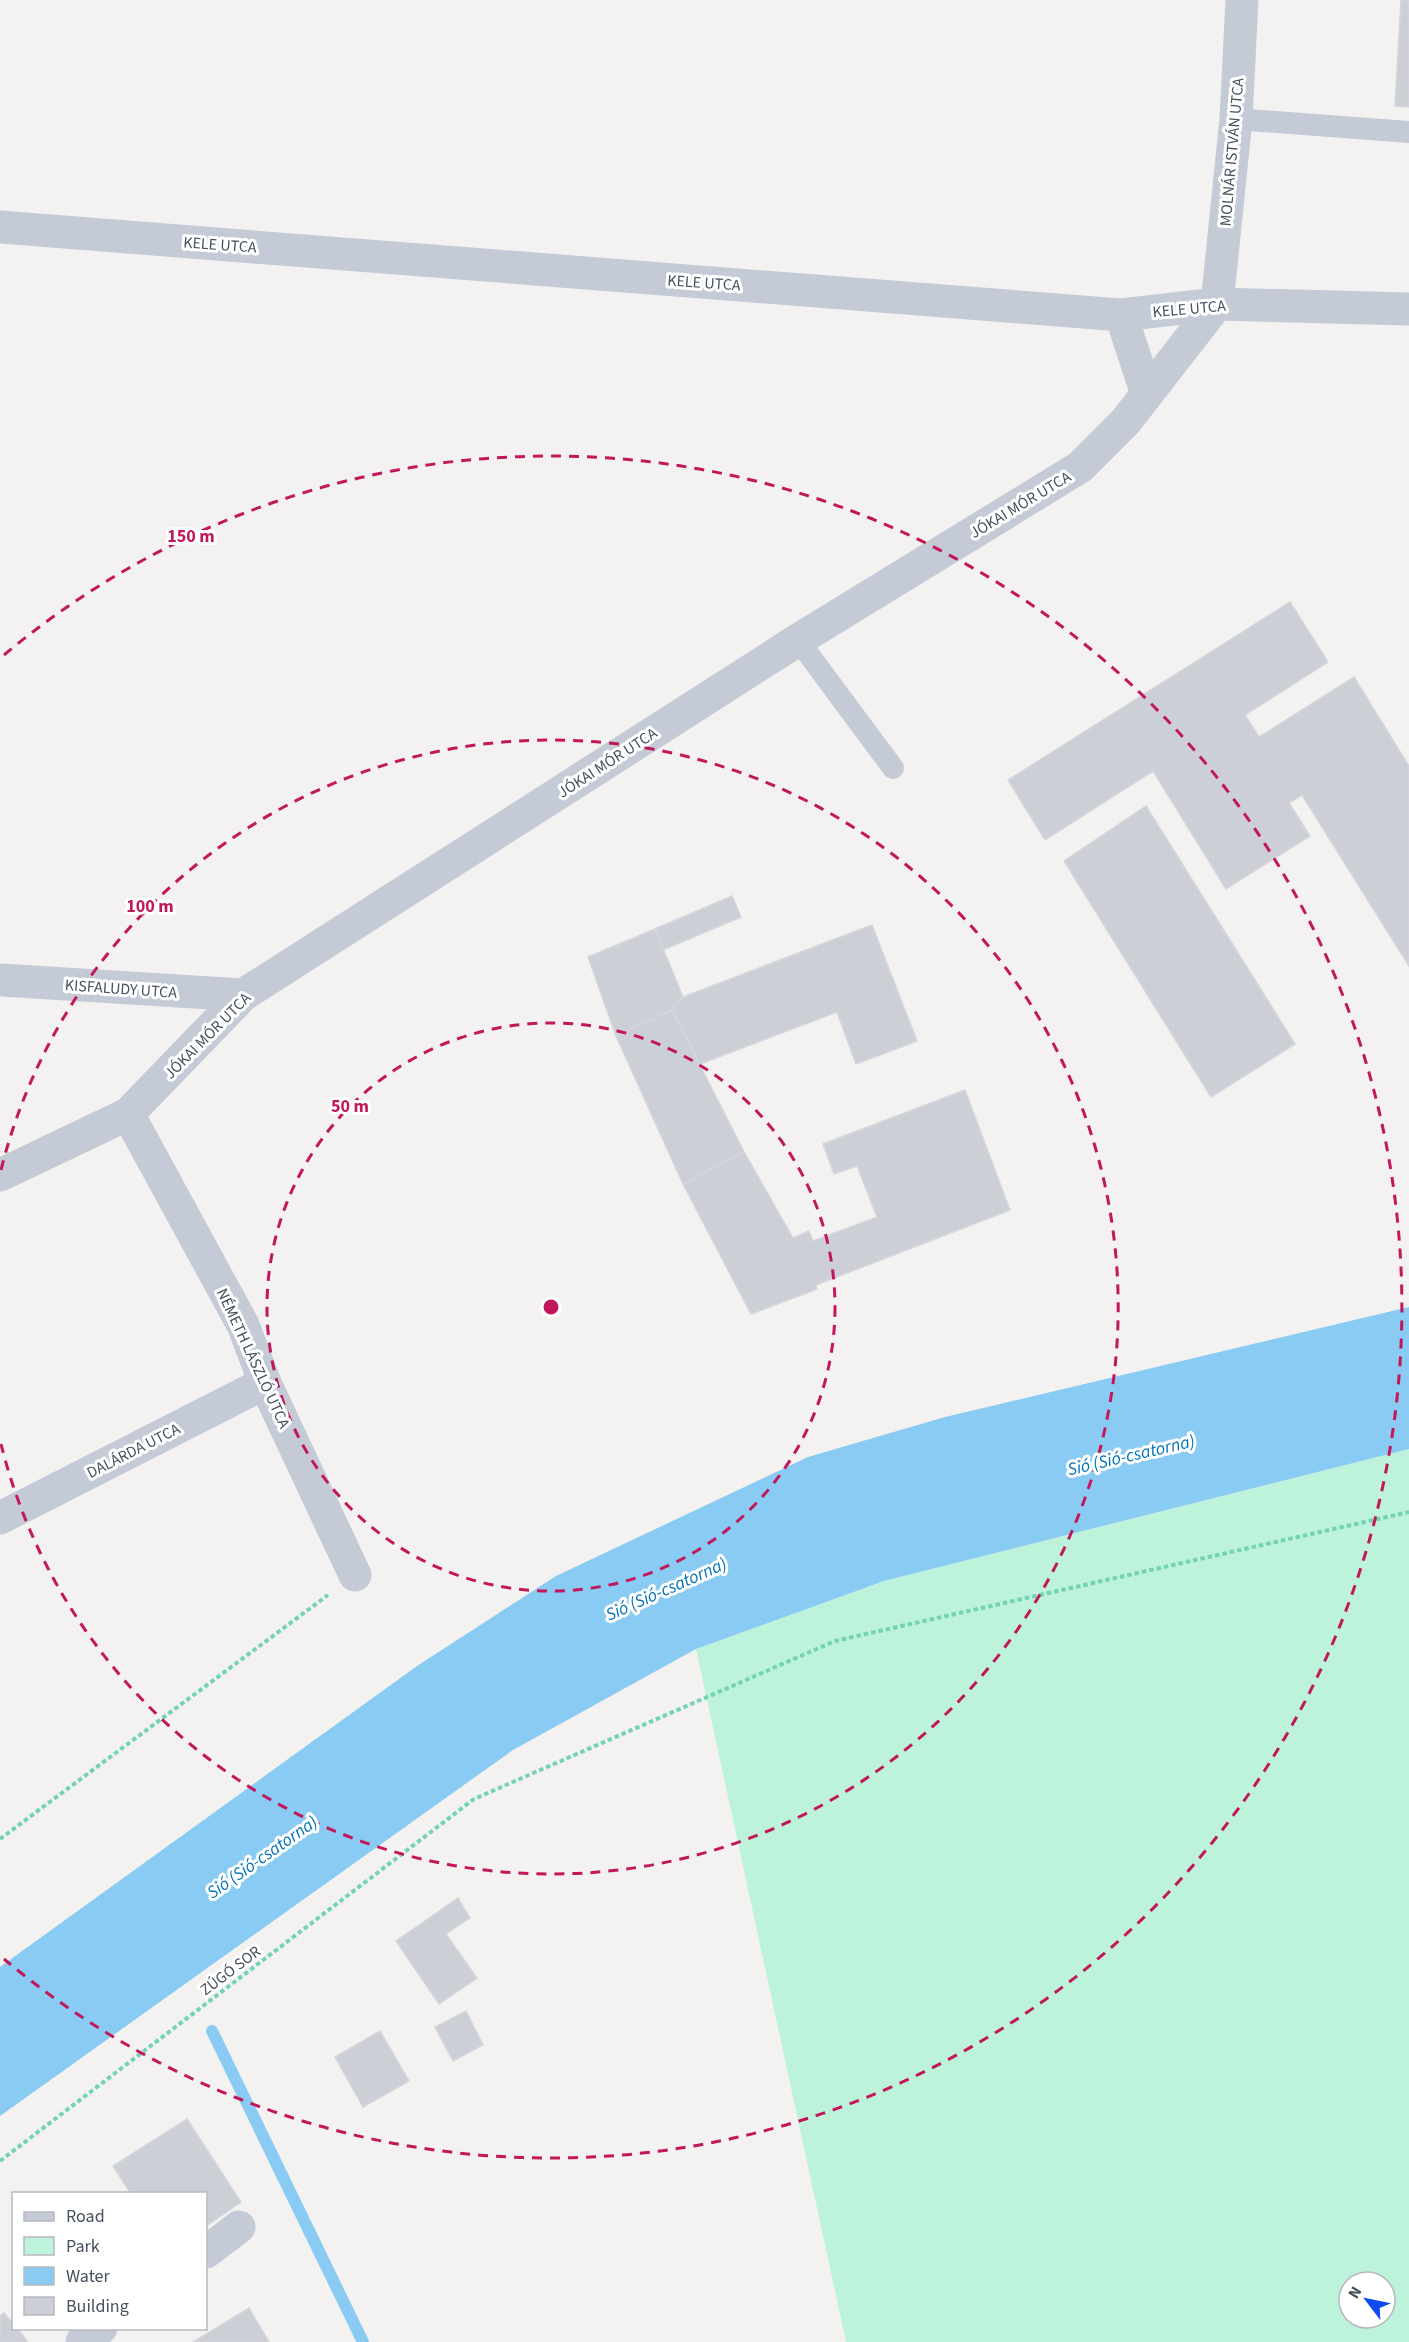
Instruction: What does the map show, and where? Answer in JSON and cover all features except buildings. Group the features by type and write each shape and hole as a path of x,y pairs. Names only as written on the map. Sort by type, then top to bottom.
{"street":[{"name":"MOLNÁR ISTVÁN UTCA","path":"1217,304 1236,119 1242,0"},
{"name":"KELE UTCA","path":"0,227 1120,315 1217,304 1409,309"},
{"name":"JÓKAI MÓR UTCA","path":"0,1174 128,1114 243,995 798,640 1080,467 1126,421 1217,304"},
{"path":"1120,315 1147,394"},
{"name":"KISFALUDY UTCA","path":"0,980 243,995"},
{"name":"NÉMETH LÁSZLÓ UTCA","path":"128,1114 243,1325 265,1383 356,1575"},
{"name":"DALÁRDA UTCA","path":"0,1518 265,1383"},
{"path":"207,2251 239,2227"},
{"path":"82,2342 98,2330"}],"lane":[{"path":"1236,119 1409,132"},
{"path":"798,640 892,768"}],"path":[{"name":"ZÚGÓ SOR","path":"0,2161 474,1799 835,1641 1409,1512"},
{"path":"0,1839 356,1575"}],"green space":[{"path":"1409,1449 1409,2342 846,2342 696,1649 884,1581"}],"water":[{"name":"Sió (Sió-csatorna)","path":"1409,1307 1409,1449 884,1581 696,1649 513,1750 0,2116 0,1967 417,1666 556,1576 808,1457 945,1417"}],"waterway":[{"path":"212,2031 363,2342"}]}
